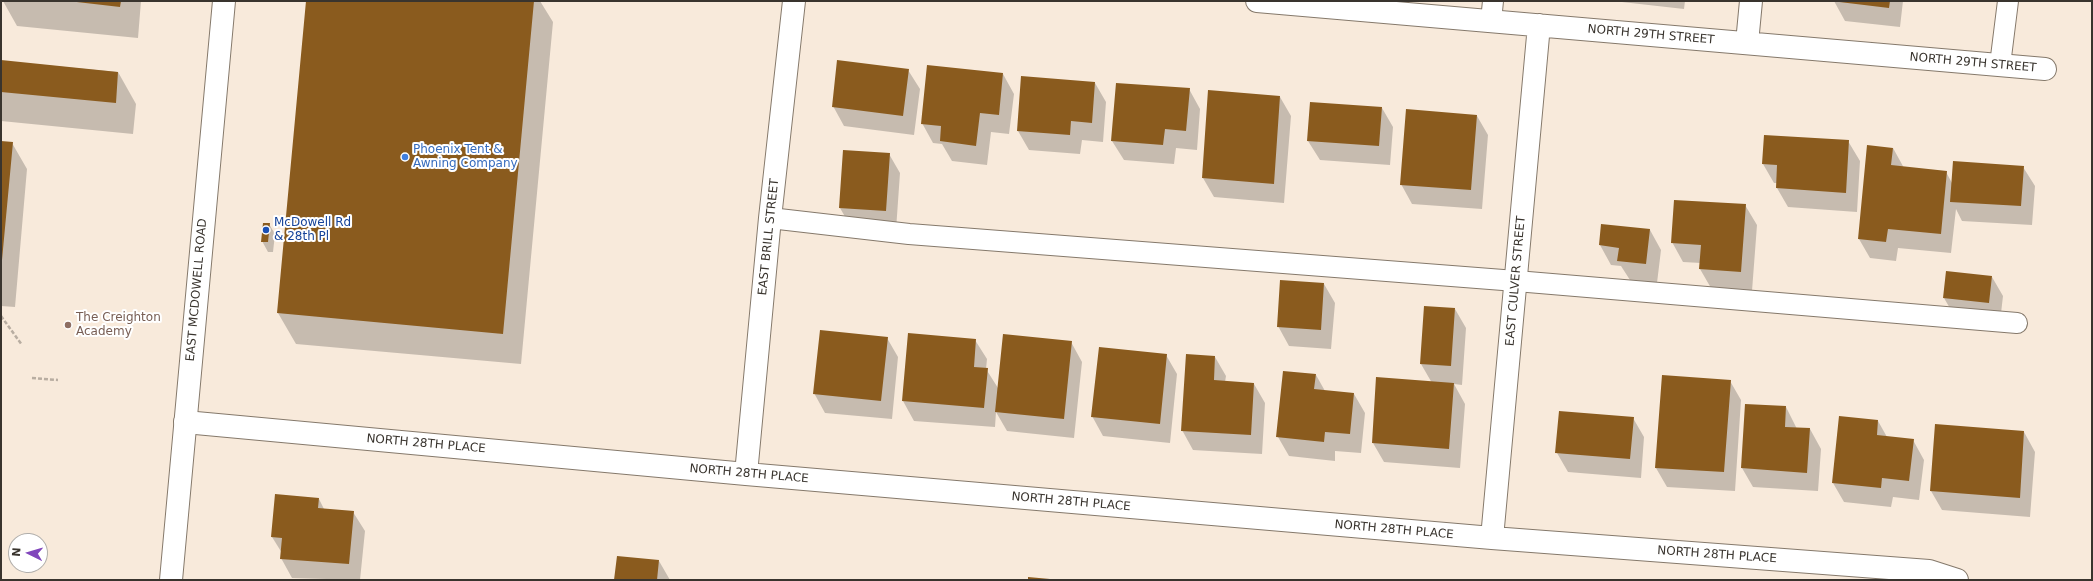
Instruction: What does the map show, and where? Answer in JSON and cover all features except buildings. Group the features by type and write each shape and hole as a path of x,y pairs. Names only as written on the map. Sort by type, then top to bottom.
{"street":[{"name":"EAST MCDOWELL ROAD","path":"171,580 224,1"},
{"name":"EAST BRILL STREET","path":"746,474 770,218 794,1"},
{"name":"NORTH 29TH STREET","path":"1257,1 1492,11 1539,25 2045,69"},
{"path":"1747,43 1751,1"},
{"name":"EAST CULVER STREET","path":"1492,538 1539,25"},
{"name":"NORTH 28TH PLACE","path":"185,422 746,474 1492,538 1929,571 1957,580"}],"lane":[{"path":"2000,65 2008,1"},
{"path":"770,218 917,234 1516,281 2017,323"}],"path":[{"path":"1,316 22,346"},
{"path":"32,378 58,380"}],"place":[{"name":"Phoenix Tent & Awning Company","path":"405,157"},
{"name":"McDowell Rd & 28th Pl","path":"266,230"},
{"name":"The Creighton Academy","path":"68,325"}]}
